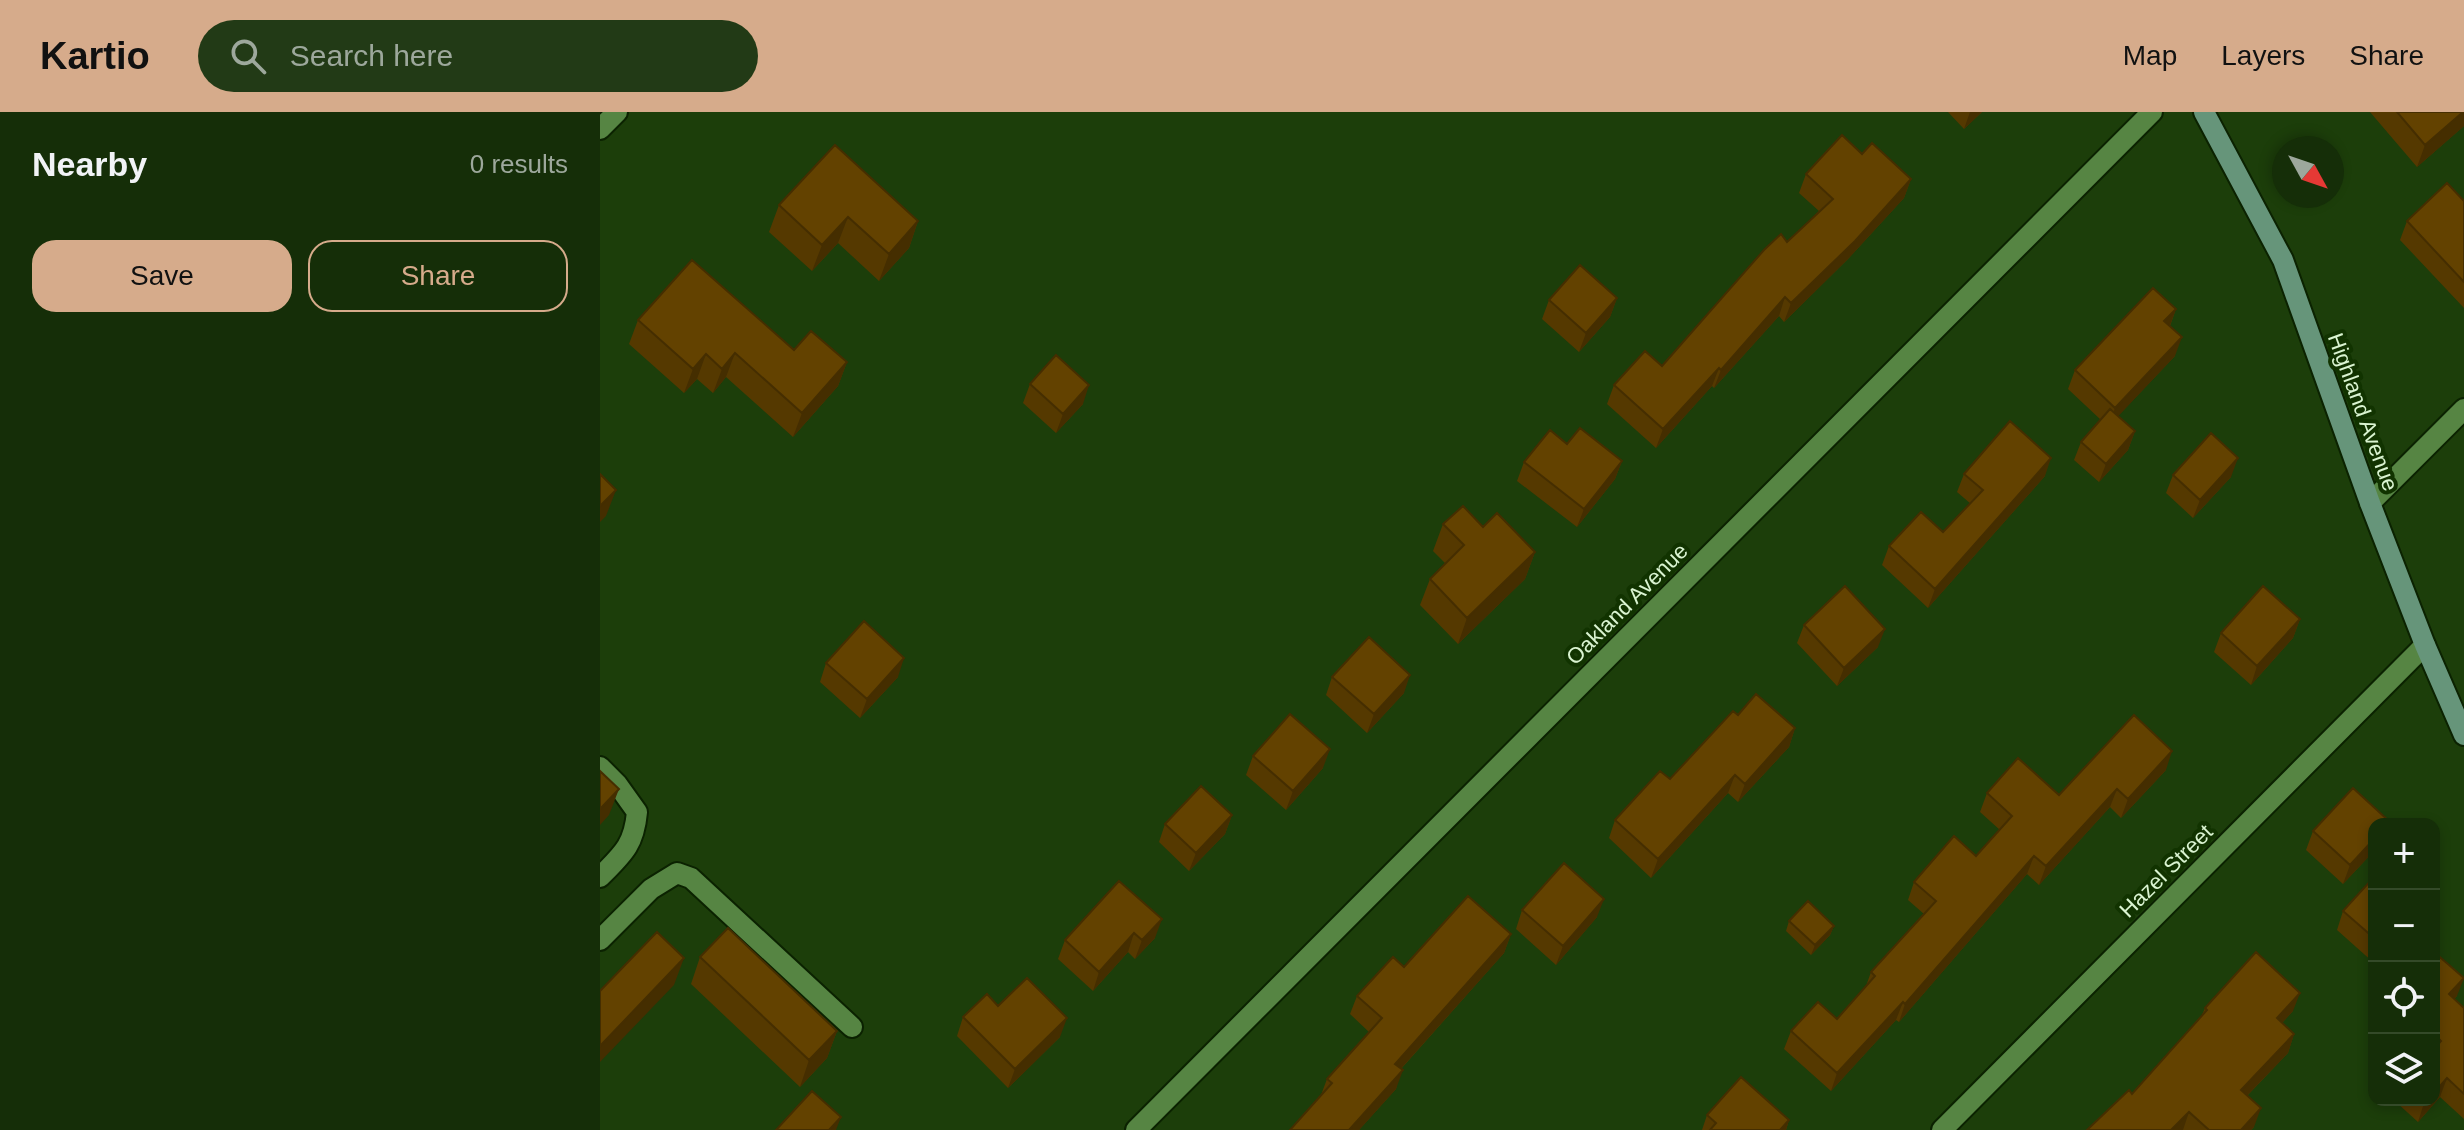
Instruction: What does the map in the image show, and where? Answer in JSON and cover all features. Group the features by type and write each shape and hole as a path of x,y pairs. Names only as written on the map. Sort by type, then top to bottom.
{"main road":[{"name":"Highland Avenue","path":"2204,112 2283,260 2370,503 2464,735"}],"street":[{"name":"Oakland Avenue","path":"1136,1130 2152,112"},
{"path":"2370,503 2464,409"},
{"name":"Hazel Street","path":"1942,1130 2425,645"},
{"path":"600,767 637,812 635,834 623,854 600,877"},
{"path":"600,940 651,889 677,873 691,878 852,1027"}],"building":[{"path":"2397,112 2463,112 2425,145"},
{"path":"1842,135 1862,154 1872,143 1911,179 1855,241 1791,303 1785,297 1721,370 1719,368 1663,429 1614,385 1645,351 1662,366 1764,250 1781,234 1787,242 1833,199 1806,174"},
{"path":"835,145 918,221 889,254 848,217 822,245 779,205"},
{"path":"2447,183 2464,201 2464,282 2407,221"},
{"path":"692,260 794,350 811,331 847,362 802,413 735,353 722,369 706,354 693,369 638,320"},
{"path":"1580,265 1617,298 1586,333 1549,300"},
{"path":"2153,288 2176,309 2164,321 2182,337 2115,408 2075,370"},
{"path":"1056,355 1089,385 1063,414 1030,384"},
{"path":"2110,409 2135,431 2106,464 2081,442"},
{"path":"2010,421 2051,458 1935,589 1889,546 1921,512 1943,532 1983,490 1964,474"},
{"path":"1580,428 1622,461 1584,509 1524,462 1550,430 1567,444"},
{"path":"2211,433 2238,458 2200,500 2173,475"},
{"path":"600,474 616,490 600,506"},
{"path":"1463,506 1483,527 1497,513 1535,552 1467,618 1430,579 1464,545 1443,524"},
{"path":"1845,586 1885,629 1844,668 1804,625"},
{"path":"2263,586 2300,619 2257,666 2221,633"},
{"path":"864,621 904,658 867,699 826,663"},
{"path":"1369,637 1410,675 1374,714 1332,677"},
{"path":"1756,694 1795,728 1745,784 1735,775 1658,859 1615,820 1660,771 1670,779 1733,711 1738,715"},
{"path":"1290,714 1330,749 1293,791 1253,756"},
{"path":"2134,715 2172,751 2128,799 2117,789 2046,866 2034,856 1905,1004 1903,1002 1837,1073 1791,1031 1818,1002 1837,1019 1875,976 1871,972 1936,901 1914,882 1954,836 1976,856 2012,816 1987,793 2018,758 2059,795"},
{"path":"600,771 619,789 600,809"},
{"path":"1201,786 1232,815 1196,853 1165,824"},
{"path":"2353,788 2386,818 2368,818 2368,846 2350,865 2313,831"},
{"path":"1564,863 1604,899 1563,946 1522,910"},
{"path":"1119,881 1162,919 1142,940 1134,933 1099,972 1065,940"},
{"path":"2368,884 2368,933 2343,911"},
{"path":"1468,896 1511,934 1395,1064 1403,1070 1349,1130 1290,1130 1332,1083 1327,1079 1382,1018 1357,996 1393,957 1404,967"},
{"path":"1808,901 1834,926 1815,945 1789,921"},
{"path":"728,928 837,1031 809,1060 700,957"},
{"path":"657,932 684,958 600,1046 600,991"},
{"path":"2256,952 2300,993 2277,1018 2294,1034 2241,1090 2261,1108 2241,1130 2209,1130 2189,1112 2171,1130 2087,1130 2129,1090 2132,1094"},
{"path":"2440,957 2464,978 2449,994 2464,1008 2464,1094 2447,1078 2440,1086"},
{"path":"1027,978 1067,1018 1015,1069 963,1017 987,994 998,1006"},
{"path":"1741,1077 1789,1120 1780,1130 1710,1130 1716,1123 1707,1115"},
{"path":"812,1091 841,1117 829,1130 776,1130"}]}
